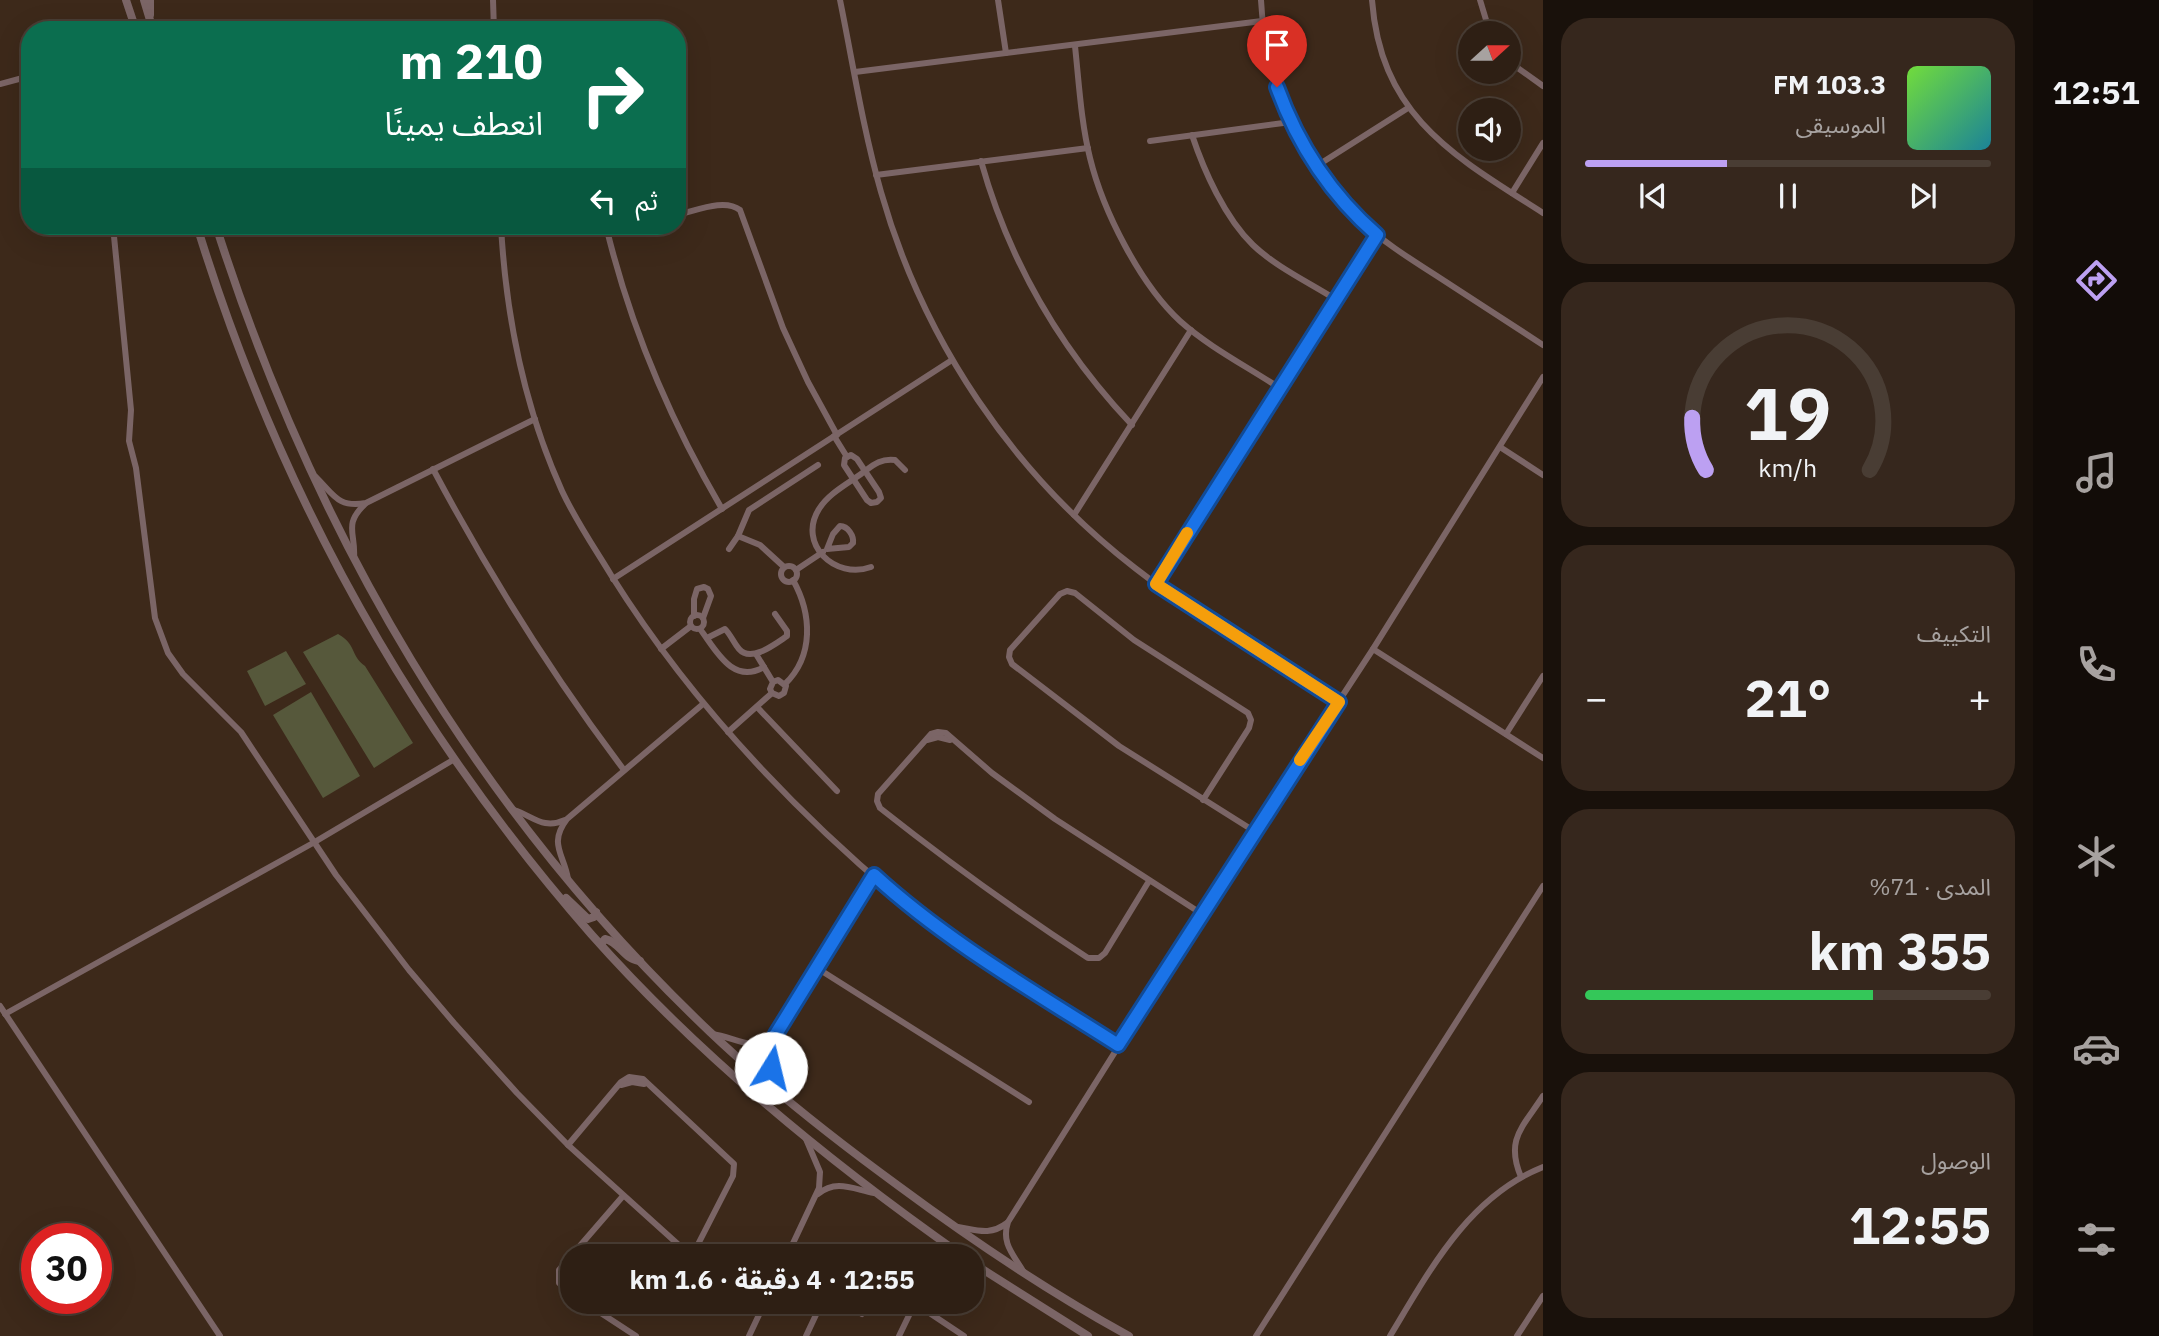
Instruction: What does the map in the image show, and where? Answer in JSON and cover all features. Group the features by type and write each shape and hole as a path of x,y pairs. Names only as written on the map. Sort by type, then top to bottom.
{"street":[{"path":"127,0 133,21"},
{"path":"144,0 150,20"},
{"path":"150,20 151,0"},
{"path":"493,0 494,21"},
{"path":"840,0 876,175 905,263 953,360 1005,438 1074,515 1156,584 1339,702"},
{"path":"998,0 1006,53"},
{"path":"1262,0 1262,21 1270,65 1290,122 1315,167 1343,204 1377,235 1543,345"},
{"path":"1372,0 1383,56 1408,108 1452,153 1543,213"},
{"path":"1480,0 1486,21"},
{"path":"855,72 1262,21"},
{"path":"1075,46 1088,148 1099,186 1128,248 1167,307 1191,330 1279,387"},
{"path":"1521,70 1543,86"},
{"path":"0,84 21,78"},
{"path":"1315,167 1408,108"},
{"path":"1150,141 1290,122"},
{"path":"1192,135 1209,179 1247,239 1266,255 1335,299"},
{"path":"1511,193 1543,144"},
{"path":"876,175 1088,148"},
{"path":"981,162 1003,229 1034,292 1071,352 1132,425"},
{"path":"686,213 724,205 740,210 783,328 847,457 845,465 869,501 878,501 880,494 856,457 847,457"},
{"path":"114,235 131,410 129,441 136,468 158,630 169,653 183,674 227,716 247,740 313,843 418,980 497,1071 568,1145 678,1244"},
{"path":"200,235 239,354 302,499 373,633 453,760 560,897 601,944 704,1048 806,1138 874,1193 946,1244"},
{"path":"219,235 254,338 309,471 353,560 394,634 437,703 512,809 568,879 640,961 712,1034 867,1163 1026,1275 1129,1336"},
{"path":"502,235 511,316 535,419 552,467 584,535 661,649 703,704 804,813 895,895 948,934 1118,1045"},
{"path":"608,235 632,317 653,374 687,447 722,509"},
{"path":"1156,584 1377,235"},
{"path":"1074,515 1191,330"},
{"path":"613,579 953,360"},
{"path":"1026,1275 1008,1248 1006,1230 1009,1222 1118,1045 1373,649 1543,377"},
{"path":"353,560 351,526 355,514 366,503 535,419"},
{"path":"1500,447 1543,475"},
{"path":"871,567 859,570 840,569 829,563 824,552 815,543 813,530 817,512 828,498 880,461 887,459 898,462 905,470"},
{"path":"729,549 738,536 744,517 752,507 818,465"},
{"path":"433,469 480,558 525,631 624,770"},
{"path":"309,471 341,502 366,503"},
{"path":"796,570 824,552 851,545 853,538 846,527 837,528 824,552"},
{"path":"738,536 760,545 784,567"},
{"path":"790,566 796,570 796,577 789,582 782,578 780,573 784,567 790,566"},
{"path":"785,684 778,680 773,682 770,689 772,693 777,696 784,694 785,684 802,661 807,637 806,612 793,580"},
{"path":"691,626 695,594 697,589 704,587 711,596 700,629"},
{"path":"1203,800 1250,724 1246,710 1133,640 1084,602 1068,596 1051,603 1019,640 1013,657 1022,673 1096,730 1203,800 1254,831"},
{"path":"707,638 725,629 740,650 756,654 787,636 775,614"},
{"path":"694,616 703,618"},
{"path":"661,649 691,626"},
{"path":"691,626 700,629 732,669 746,672 764,667"},
{"path":"1373,649 1543,758"},
{"path":"756,654 773,682"},
{"path":"1506,734 1543,676"},
{"path":"728,732 772,693"},
{"path":"568,879 557,841 559,831 567,819 703,704"},
{"path":"757,706 837,790"},
{"path":"1149,881 1108,947 1094,954 1078,951 977,884 880,808 877,802 878,794 931,734 946,733 1036,806 1202,914"},
{"path":"5,1014 313,843 453,760"},
{"path":"512,809 541,823 552,824 567,819"},
{"path":"786,1097 771,1068 771,1046 874,875"},
{"path":"1256,1336 1543,886"},
{"path":"560,897 572,902 588,919 594,918 596,912"},
{"path":"601,944 610,939 629,958 640,961"},
{"path":"817,968 1029,1102"},
{"path":"0,1006 220,1336"},
{"path":"712,1034 754,1045 767,1042 776,1034"},
{"path":"568,1145 625,1079 643,1079 732,1160 735,1168 698,1244"},
{"path":"1521,1177 1515,1162 1514,1144 1543,1096"},
{"path":"793,1244 816,1195 820,1172 806,1138"},
{"path":"1390,1336 1465,1223 1491,1197 1521,1177 1543,1167"},
{"path":"816,1195 826,1188 838,1185 874,1193"},
{"path":"581,1244 622,1196"},
{"path":"953,1226 984,1232 1009,1222"},
{"path":"984,1270 1088,1336"},
{"path":"1517,1336 1543,1296"},
{"path":"602,1314 636,1336"},
{"path":"749,1336 760,1314"},
{"path":"806,1336 816,1314"},
{"path":"900,1336 909,1314"},
{"path":"931,1314 964,1336"}],"green space":[{"path":"338,634 348,642 365,666 413,743 374,768 303,652"},
{"path":"286,651 306,684 265,706 247,671"},
{"path":"311,692 360,776 323,798 273,715"}],"slow traffic":[{"path":"1187,533 1156,584 1339,702 1300,760"}],"route":[{"path":"771,1068 769,1050 776,1034 874,875 895,895 941,929 1118,1045 1339,702 1156,584 1377,235 1343,204 1315,167 1290,122 1277,87"}]}
